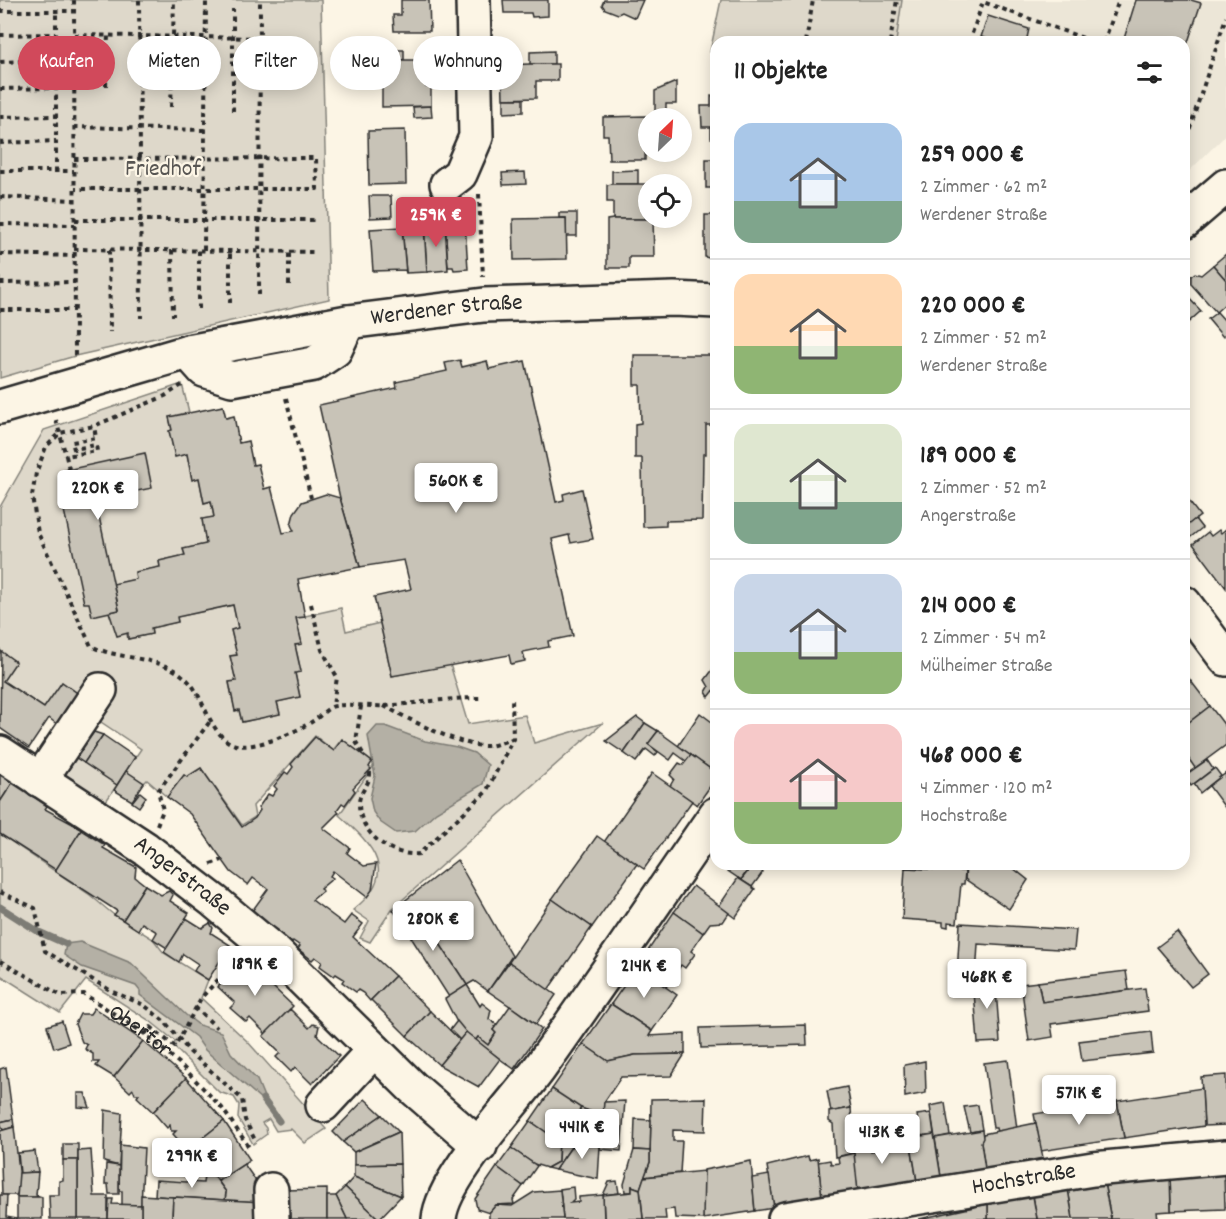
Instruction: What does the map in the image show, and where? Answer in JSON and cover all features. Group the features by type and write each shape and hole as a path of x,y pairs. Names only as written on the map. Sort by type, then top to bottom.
{"street":[{"path":"447,184 460,174 476,137 473,0"},
{"path":"1190,211 1226,186"},
{"path":"647,317 674,299"},
{"name":"Werdener Straße","path":"0,407 75,383 196,362 348,322 484,305 551,311 674,299 710,301"},
{"name":"Werdener Straße","path":"196,362 232,379 314,364 335,350 348,322"},
{"path":"1190,611 1226,659"},
{"path":"40,780 100,690"},
{"name":"Angerstraße","path":"0,753 146,849 257,937 363,1040 480,1146"},
{"path":"439,1219 447,1194 461,1172 537,1071 710,823"},
{"path":"322,1105 363,1040"},
{"name":"Hochstraße","path":"785,1219 1093,1169 1226,1157"}],"path":[{"path":"74,0 75,383"},
{"path":"74,35 140,36 139,0"},
{"path":"173,36 174,0"},
{"path":"206,0 206,36"},
{"path":"260,0 260,36"},
{"path":"807,36 813,0"},
{"path":"891,36 897,0"},
{"path":"1106,36 1119,0"},
{"path":"971,36 983,2 1077,36"},
{"path":"233,9 233,36"},
{"path":"0,11 74,11"},
{"path":"0,35 56,34 56,11"},
{"path":"1190,126 1226,17"},
{"path":"221,37 233,37"},
{"path":"0,62 18,61"},
{"path":"0,89 18,89"},
{"path":"56,90 56,172"},
{"path":"140,90 141,318"},
{"path":"171,90 171,107"},
{"path":"199,309 204,218 205,90"},
{"path":"233,90 233,111"},
{"path":"259,295 260,90"},
{"path":"0,117 56,116"},
{"path":"74,127 205,130"},
{"path":"0,143 56,141"},
{"path":"74,159 316,158 317,189 75,189"},
{"path":"0,171 74,171"},
{"path":"479,182 484,305"},
{"path":"0,197 74,200"},
{"path":"0,224 204,218 317,220"},
{"path":"74,249 315,252"},
{"path":"109,250 110,332"},
{"path":"172,250 173,316"},
{"path":"230,250 230,303"},
{"path":"289,251 289,285"},
{"path":"0,255 75,256"},
{"path":"0,283 75,282"},
{"path":"0,310 75,310"},
{"path":"196,362 165,396 94,426 60,433 46,447 36,473 32,496 38,533 82,633 91,646 105,653 155,662 177,670 191,684 226,741 248,746 283,736 313,721 333,706 384,706 449,698 481,698"},
{"path":"280,371 311,498"},
{"path":"66,456 97,451 96,445 74,449 72,442 96,438 94,426"},
{"path":"60,433 69,469"},
{"path":"311,604 322,650 337,677 333,706"},
{"path":"370,772 370,779 361,794 359,804 362,819 371,834 387,848 404,855 419,854 486,792 513,739 512,696"},
{"path":"361,706 356,742 364,755"},
{"path":"384,706 428,729 470,743 488,746 513,739"},
{"path":"146,849 163,810 159,791 211,720"},
{"path":"210,864 222,860"},
{"path":"0,892 35,908 45,951 113,992 144,1005 179,1037 190,1052 223,1079 242,1099 245,1120 256,1142"},
{"path":"145,1034 151,1027 175,1047 195,1007 257,937"},
{"name":"Obertor","path":"0,961 60,995 84,994 145,1034 179,1063 222,1108 249,1147"},
{"path":"195,1007 217,1028"}],"shaded area":[{"path":"902,0 1226,0 1226,135 1190,170 1190,36 897,36"},
{"path":"377,726 385,726 425,741 474,753 488,765 483,784 436,812 415,831 396,833 380,822 373,812 370,798 375,776 368,736"},
{"path":"80,942 131,963 199,1025 221,1032 231,1053 257,1080 264,1097 261,1099 205,1050 196,1037 140,995 136,986 82,967 64,955 66,944"}],"green space":[{"name":"Friedhof","path":"0,0 321,0 329,299 75,356 0,378"},
{"path":"721,0 902,0 897,36 713,36"},
{"path":"182,384 189,412 169,417 172,430 169,431 175,456 187,454 192,479 199,478 204,503 211,502 214,517 202,519 206,544 183,549 185,555 159,561 160,567 135,572 136,579 114,584 128,639 152,634 151,628 178,622 177,617 233,605 238,628 231,630 237,655 230,656 236,681 229,683 235,710 239,710 242,722 280,714 277,702 300,697 295,673 301,671 295,645 302,644 296,618 341,608 346,631 380,623 392,676 450,664 468,724 525,715 534,743 603,723 392,909 370,942 360,938 369,921 353,910 367,897 376,884 377,860 363,838 339,815 375,764 342,739 333,750 315,736 253,806 255,817 242,825 201,768 187,777 184,775 167,797 147,780 144,783 126,771 141,749 98,720 80,695 62,682 44,708 3,681 16,662 0,652 0,507 44,430"},
{"path":"75,757 117,785 102,807 60,780"},
{"path":"0,834 90,895 114,915 153,939 164,953 208,980 201,998 247,1041 326,1129 305,1143 291,1129 276,1131 269,1119 262,1123 267,1134 253,1144 238,1118 239,1105 234,1097 219,1092 174,1047 175,1041 150,1021 86,980 60,1013 0,975"}],"building":[{"path":"401,0 429,0 430,31 394,31 393,15 401,15"},
{"path":"503,0 548,0 548,16 532,17 531,13 504,13"},
{"path":"604,0 643,0 635,18 622,12 618,14 605,9 602,5"},
{"path":"1136,0 1191,0 1201,3 1190,36 1125,36"},
{"path":"988,16 1029,29 1027,36 981,36"},
{"path":"401,50 404,50 404,60 401,60"},
{"path":"554,51 554,64 530,64 530,52"},
{"path":"401,60 413,60 413,90 431,90 431,106 382,107 382,90 401,90"},
{"path":"523,64 558,64 558,81 536,81 536,98 503,99 503,90 523,90"},
{"path":"676,82 676,104 666,104 666,108 655,108 655,91"},
{"path":"504,99 523,99 523,112 504,113"},
{"path":"431,106 432,117 414,118 413,107"},
{"path":"701,106 710,106 710,127 702,127"},
{"path":"638,116 638,160 609,160 608,135 603,135 603,117"},
{"path":"405,130 406,184 369,185 368,131"},
{"path":"706,159 710,159 710,188 706,188"},
{"path":"638,170 638,184 612,184 612,171"},
{"path":"525,172 526,184 503,185 502,173"},
{"path":"638,184 638,219 613,219 613,202 607,202 607,185"},
{"path":"369,196 391,196 392,217 370,218"},
{"path":"559,213 577,213 577,236 566,236 566,218 559,218"},
{"path":"705,215 710,215 710,258 705,257"},
{"path":"566,218 567,259 514,260 513,219"},
{"path":"638,219 638,228 653,228 654,257 629,257 629,268 607,268 607,220"},
{"path":"465,223 468,269 454,270 453,267 448,267 445,224"},
{"path":"445,224 448,270 427,272 424,226"},
{"path":"424,226 427,272 406,273 402,227"},
{"path":"402,227 406,273 405,270 373,271 370,229"},
{"path":"1226,254 1226,280 1213,265"},
{"path":"1213,265 1226,280 1226,303 1216,312 1191,284 1191,276 1195,273 1201,275"},
{"path":"1190,299 1201,311 1190,321"},
{"path":"1217,312 1226,322 1226,334 1223,337 1208,319"},
{"path":"634,355 710,355 710,425 706,425 706,454 703,454 702,520 666,521 666,526 643,527 642,458 635,458 635,424 641,423 640,385 634,385"},
{"path":"460,360 462,367 487,361 489,369 525,361 556,502 564,500 563,494 582,489 593,539 571,543 569,535 552,539 573,636 548,641 549,647 523,652 525,661 511,664 509,655 392,676 374,597 411,589 404,560 360,567 340,498 319,405 397,388 396,382 447,371 445,363"},
{"path":"223,406 226,418 234,416 239,443 248,441 253,465 258,464 264,489 271,487 283,533 294,531 291,525 294,513 302,502 326,494 340,498 360,567 298,579 305,617 296,618 302,644 295,645 301,672 295,673 300,697 277,702 280,714 242,722 239,710 235,711 229,682 236,681 230,656 237,655 231,630 238,628 233,605 177,617 178,622 151,628 152,634 128,639 128,633 117,636 109,612 119,610 113,584 136,579 135,572 160,567 159,561 185,555 183,549 206,544 202,519 214,517 211,501 204,503 199,478 192,480 187,454 175,457 169,431 172,430 169,417"},
{"path":"145,453 152,488 122,494 123,501 97,507 119,610 92,616 89,603 84,603 62,501 61,489 65,488 62,471"},
{"path":"1190,503 1200,516 1190,524"},
{"path":"1195,519 1202,528 1190,538 1190,523"},
{"path":"1226,529 1226,588 1193,544 1208,532 1211,536 1219,530 1221,533"},
{"path":"1,651 16,662 3,681 44,708 62,682 80,695 58,725 49,718 29,748 0,728"},
{"path":"710,673 709,697 706,692 709,687 705,680"},
{"path":"1190,680 1210,706 1190,721"},
{"path":"1210,706 1226,727 1226,745 1195,768 1190,761 1190,721"},
{"path":"700,713 710,720 710,769 678,746"},
{"path":"637,717 645,723 624,753 606,741"},
{"path":"645,723 658,731 648,744 658,752 655,756 646,749 636,762 624,753"},
{"path":"658,731 691,755 686,761 675,753 670,760 648,744"},
{"path":"94,732 103,735 84,763 75,757"},
{"path":"103,735 135,757 117,785 84,763"},
{"path":"315,737 334,751 342,739 372,762 369,767 371,769 353,788 355,791 345,805 342,803 337,810 339,812 323,828 350,848 347,853 364,866 376,864 372,890 367,897 333,871 330,876 333,878 320,889 323,891 312,900 344,924 351,915 363,924 353,937 395,976 370,1001 363,993 358,990 356,992 342,982 344,979 336,974 334,976 320,966 322,962 315,957 312,960 298,949 300,946 293,941 291,944 277,933 278,930 271,925 269,927 255,917 256,914 252,911 268,889 253,878 248,885 231,872 190,814 167,797 184,775 187,777 201,768 242,827 255,818 260,810 258,808 268,794 272,796 277,789 274,786 285,772 288,774 293,767 291,764"},
{"path":"691,755 710,769 710,787 697,805 670,786 674,779 670,775 679,763 683,765"},
{"path":"1207,760 1213,769 1191,786 1190,772"},
{"path":"1215,768 1221,776 1200,793 1194,784"},
{"path":"126,771 144,783 132,801 114,790"},
{"path":"0,773 13,782 0,802"},
{"path":"652,773 692,801 644,869 604,842"},
{"path":"1226,773 1226,809 1209,786"},
{"path":"13,782 47,806 45,809 82,829 56,870 0,834 0,802"},
{"path":"140,792 146,797 139,807 132,802"},
{"path":"81,830 105,845 103,848 136,867 135,877 145,885 123,920 114,915 117,911 55,871"},
{"path":"597,836 637,864 592,927 552,899"},
{"path":"457,860 512,956 488,991 474,981 467,985 415,906 398,917 393,910"},
{"path":"726,870 748,870 741,880"},
{"path":"749,870 763,872 752,887 741,880"},
{"path":"905,870 965,871 964,884 961,884 957,923 948,922 948,927 943,926 943,922 902,919"},
{"path":"966,870 1016,870 1028,880 1009,909 965,879"},
{"path":"738,878 755,889 735,918 719,906"},
{"path":"145,885 161,895 169,891 173,895 170,901 189,913 167,948 153,939 157,932 142,923 138,930 123,920"},
{"path":"693,886 729,913 723,922 710,923 703,933 674,912"},
{"path":"552,899 592,927 548,990 509,962"},
{"path":"415,906 467,985 449,997 398,917"},
{"path":"674,912 703,933 691,951 695,954 685,968 681,965 666,987 637,967"},
{"path":"186,918 202,928 210,923 213,928 211,933 230,945 208,980 194,971 198,964 183,954 179,962 164,952"},
{"path":"960,923 1076,930 1074,950 978,944 976,977 957,975"},
{"path":"1177,932 1208,974 1191,987 1157,947"},
{"path":"244,959 263,978 268,975 273,976 274,982 271,985 293,1006 266,1034 250,1018 246,1022 230,1008 235,1003 218,987"},
{"path":"509,962 556,995 536,1024 488,991"},
{"path":"637,967 677,995 652,1031 611,1004"},
{"path":"1126,971 1129,990 1042,1002 1038,982"},
{"path":"395,976 430,1011 407,1036 371,1000"},
{"path":"995,977 1000,1042 978,1043 973,979"},
{"path":"1038,982 1042,1002 1145,988 1148,1011 1051,1024 1053,1037 1029,1041 1021,984"},
{"path":"467,985 480,1006 482,1003 491,1010 489,1019 497,1025 493,1030 496,1033 488,1045 478,1037 475,1041 460,1028 445,999"},
{"path":"611,1004 652,1031 649,1036 685,1034 685,1054 635,1055 608,1061 583,1044"},
{"path":"510,1006 542,1029 514,1069 475,1041 478,1037 488,1045 496,1033 493,1030"},
{"path":"94,1008 143,1041 114,1077 96,1066 99,1062 93,1062 93,1054 85,1049 87,1045 82,1042 75,1024 80,1014 90,1014"},
{"path":"290,1009 309,1028 313,1024 319,1026 317,1035 339,1056 312,1084 295,1067 291,1072 276,1057 280,1053 263,1036"},
{"path":"430,1011 460,1040 439,1065 407,1036"},
{"path":"62,1021 69,1043 54,1048 47,1026"},
{"path":"457,1021 466,1032 460,1040 450,1030"},
{"path":"806,1025 807,1045 701,1048 700,1028"},
{"path":"466,1032 500,1059 479,1087 439,1065"},
{"path":"1151,1032 1153,1053 1082,1061 1079,1041"},
{"path":"143,1041 186,1078 153,1112 137,1097 139,1094 135,1094 133,1089 130,1092 114,1077"},
{"path":"583,1044 608,1061 635,1055 685,1054 671,1076 621,1077 604,1102 603,1116 577,1107 552,1089"},
{"path":"1008,1060 1017,1129 997,1132 996,1128 993,1128 984,1063"},
{"path":"925,1061 926,1093 905,1097 904,1065"},
{"path":"6,1067 13,1119 0,1122 0,1069"},
{"path":"1226,1075 1226,1125 1204,1126 1201,1077"},
{"path":"186,1078 224,1121 187,1150 173,1134 176,1131 171,1131 170,1125 167,1128 153,1112"},
{"path":"847,1087 851,1108 831,1112 827,1091"},
{"path":"1202,1088 1204,1126 1124,1138 1117,1101"},
{"path":"552,1089 581,1108 559,1141 530,1121"},
{"path":"78,1093 85,1093 90,1108 78,1107"},
{"path":"706,1098 705,1131 673,1130 673,1141 682,1141 680,1173 644,1177 650,1162 651,1099"},
{"path":"365,1099 382,1115 343,1142 333,1132"},
{"path":"625,1101 621,1151 600,1149 604,1102"},
{"path":"1117,1101 1124,1138 1041,1151 1034,1114"},
{"path":"945,1103 950,1135 935,1138 930,1106"},
{"path":"978,1105 982,1130 970,1132 964,1107"},
{"path":"581,1108 603,1116 601,1133 570,1124"},
{"path":"851,1108 854,1153 835,1157 833,1124 829,1121 829,1112"},
{"path":"105,1110 122,1113 119,1166 104,1162"},
{"path":"931,1113 934,1134 920,1136 917,1115"},
{"path":"382,1115 399,1132 354,1152 343,1142"},
{"path":"13,1119 14,1127 3,1130 0,1122"},
{"path":"635,1119 651,1120 650,1151 634,1150"},
{"path":"224,1121 250,1160 217,1182 211,1172 203,1172 202,1166 199,1168 187,1150"},
{"path":"530,1121 559,1141 558,1162 547,1168 534,1164 511,1148"},
{"path":"1036,1123 1043,1158 985,1169 981,1142 983,1134"},
{"path":"14,1127 20,1179 17,1195 2,1195 0,1131"},
{"path":"982,1130 981,1142 985,1169 941,1177 935,1138"},
{"path":"399,1132 400,1164 354,1165 354,1152"},
{"path":"869,1133 871,1151 911,1145 917,1181 858,1192 853,1135"},
{"path":"934,1134 941,1177 917,1181 910,1138"},
{"path":"562,1136 576,1140 555,1170 547,1168 558,1162 559,1141"},
{"path":"576,1140 600,1146 598,1179 555,1170"},
{"path":"63,1144 78,1144 78,1160 63,1160"},
{"path":"120,1145 144,1148 141,1205 122,1205 122,1191 119,1191"},
{"path":"511,1148 537,1166 523,1186 497,1167"},
{"path":"91,1150 94,1196 108,1196 108,1219 78,1219 78,1151"},
{"path":"634,1150 650,1151 650,1162 640,1189 632,1186 632,1192 625,1192 624,1184"},
{"path":"35,1151 38,1172 20,1173 18,1153"},
{"path":"854,1153 858,1192 822,1199 818,1162 830,1160 831,1164 839,1163 838,1157"},
{"path":"808,1156 809,1160 818,1158 822,1199 774,1208 767,1166"},
{"path":"63,1160 78,1160 78,1219 50,1219 49,1195 59,1195 59,1181 63,1180"},
{"path":"751,1161 755,1211 703,1219 701,1198 704,1170"},
{"path":"106,1164 119,1166 119,1194 109,1194 108,1184 105,1184"},
{"path":"244,1164 258,1184 257,1202 225,1200 226,1192 218,1181"},
{"path":"400,1164 401,1196 354,1177 354,1165"},
{"path":"497,1167 523,1186 513,1200 514,1204 496,1205 489,1213 477,1209 475,1199"},
{"path":"704,1171 703,1219 675,1218 674,1209 665,1210 666,1219 643,1219 640,1189 644,1177"},
{"path":"1224,1171 1225,1209 1171,1211 1170,1173"},
{"path":"38,1172 36,1195 42,1197 17,1197 19,1173"},
{"path":"211,1172 226,1192 225,1200 155,1196 156,1180 203,1183 204,1175"},
{"path":"1170,1173 1171,1211 1157,1212 1158,1219 1111,1219 1104,1183"},
{"path":"769,1175 774,1208 755,1211 752,1178"},
{"path":"354,1177 401,1196 379,1219 345,1187"},
{"path":"617,1181 619,1193 603,1195 609,1182"},
{"path":"1104,1183 1111,1219 1073,1219 1068,1189"},
{"path":"632,1186 640,1189 643,1219 604,1219 603,1195 632,1192"},
{"path":"345,1187 379,1219 347,1219 336,1196"},
{"path":"573,1187 574,1199 570,1203 579,1202 579,1197 603,1195 604,1219 563,1219 560,1189"},
{"path":"327,1189 327,1219 283,1219 283,1190"},
{"path":"1068,1189 1073,1219 1037,1219 1033,1196"},
{"path":"560,1190 563,1219 489,1219 489,1213 496,1205 512,1206 534,1192"},
{"path":"0,1195 7,1195 6,1217 17,1219 0,1219"},
{"path":"141,1195 173,1197 172,1219 141,1219"},
{"path":"327,1196 336,1196 347,1219 327,1219"},
{"path":"1033,1196 1037,1219 988,1219 988,1204"},
{"path":"17,1197 42,1197 42,1219 17,1219"},
{"path":"173,1197 263,1202 262,1219 172,1219"},
{"path":"109,1199 113,1199 112,1204 141,1205 141,1219 108,1219"},
{"path":"988,1204 988,1219 919,1219"}],"waterway":[{"path":"0,907 39,932 66,944"},
{"path":"263,1099 279,1121"}]}
